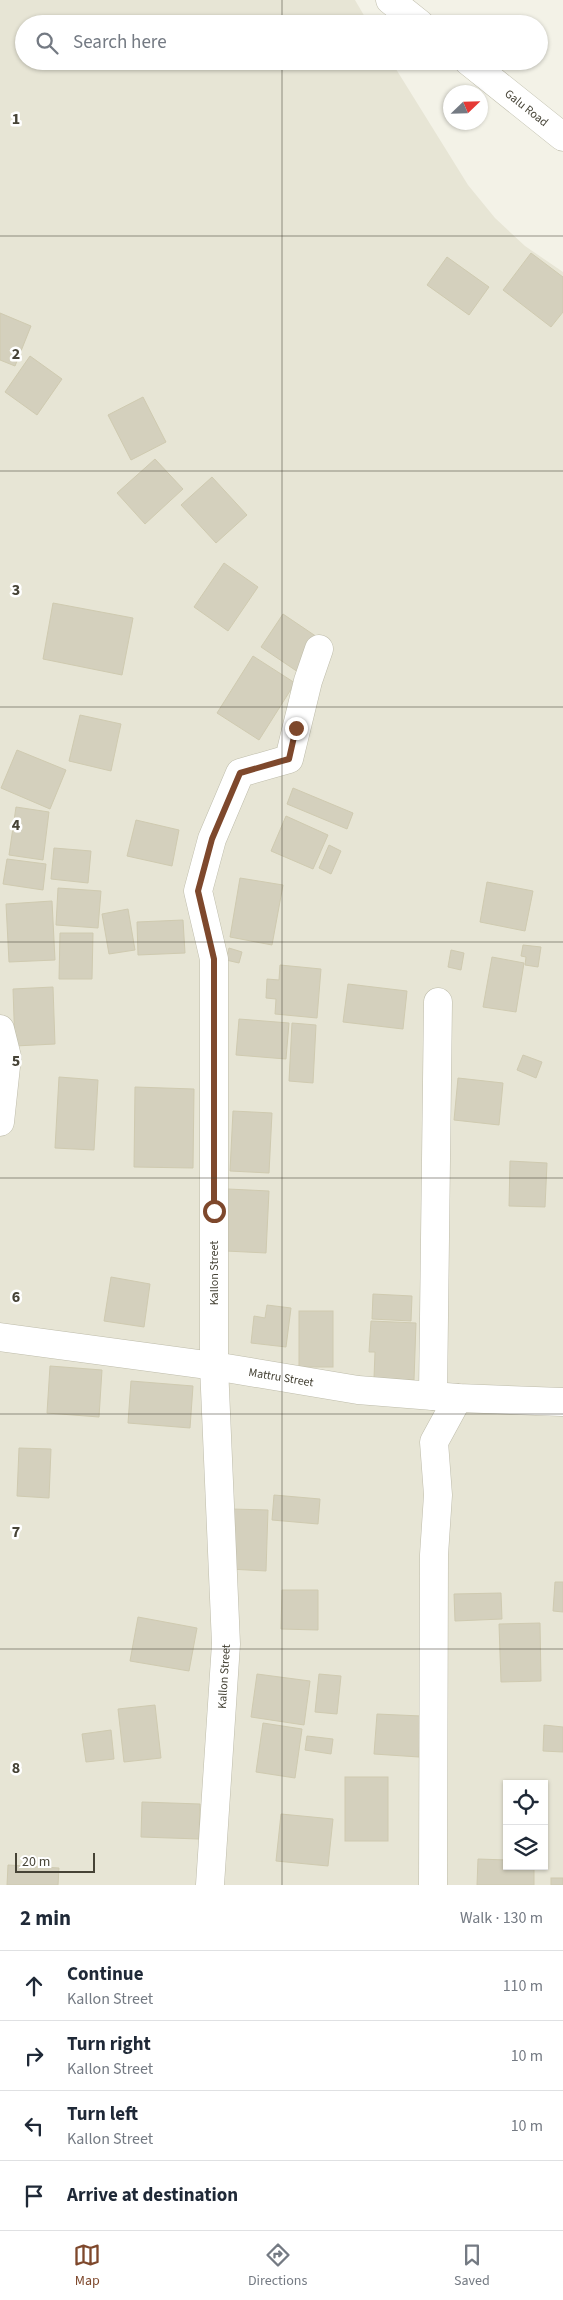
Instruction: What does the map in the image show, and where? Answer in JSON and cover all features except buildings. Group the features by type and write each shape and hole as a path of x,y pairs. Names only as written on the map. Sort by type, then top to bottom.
{"street":[{"path":"390,0 409,15"},
{"name":"Galu Road","path":"479,70 563,137"},
{"name":"Kallon Street","path":"210,1885 226,1644 214,1366 214,959 198,891 212,839 240,773 289,759 308,681 319,649"},
{"path":"433,1885 434,1555 438,1495 434,1442 446,1397 438,1002"},
{"path":"0,1029 6,1057 0,1122"},
{"name":"Mattru Street","path":"0,1337 214,1366 358,1390 446,1397 563,1402"}],"shaded area":[{"path":"0,0 355,0 364,15 15,15 15,70 397,70 468,185 495,218 525,246 563,272 563,1885 0,1885"}],"route":[{"path":"214,1211 214,959 198,891 212,839 240,773 289,759 296,728"}]}
